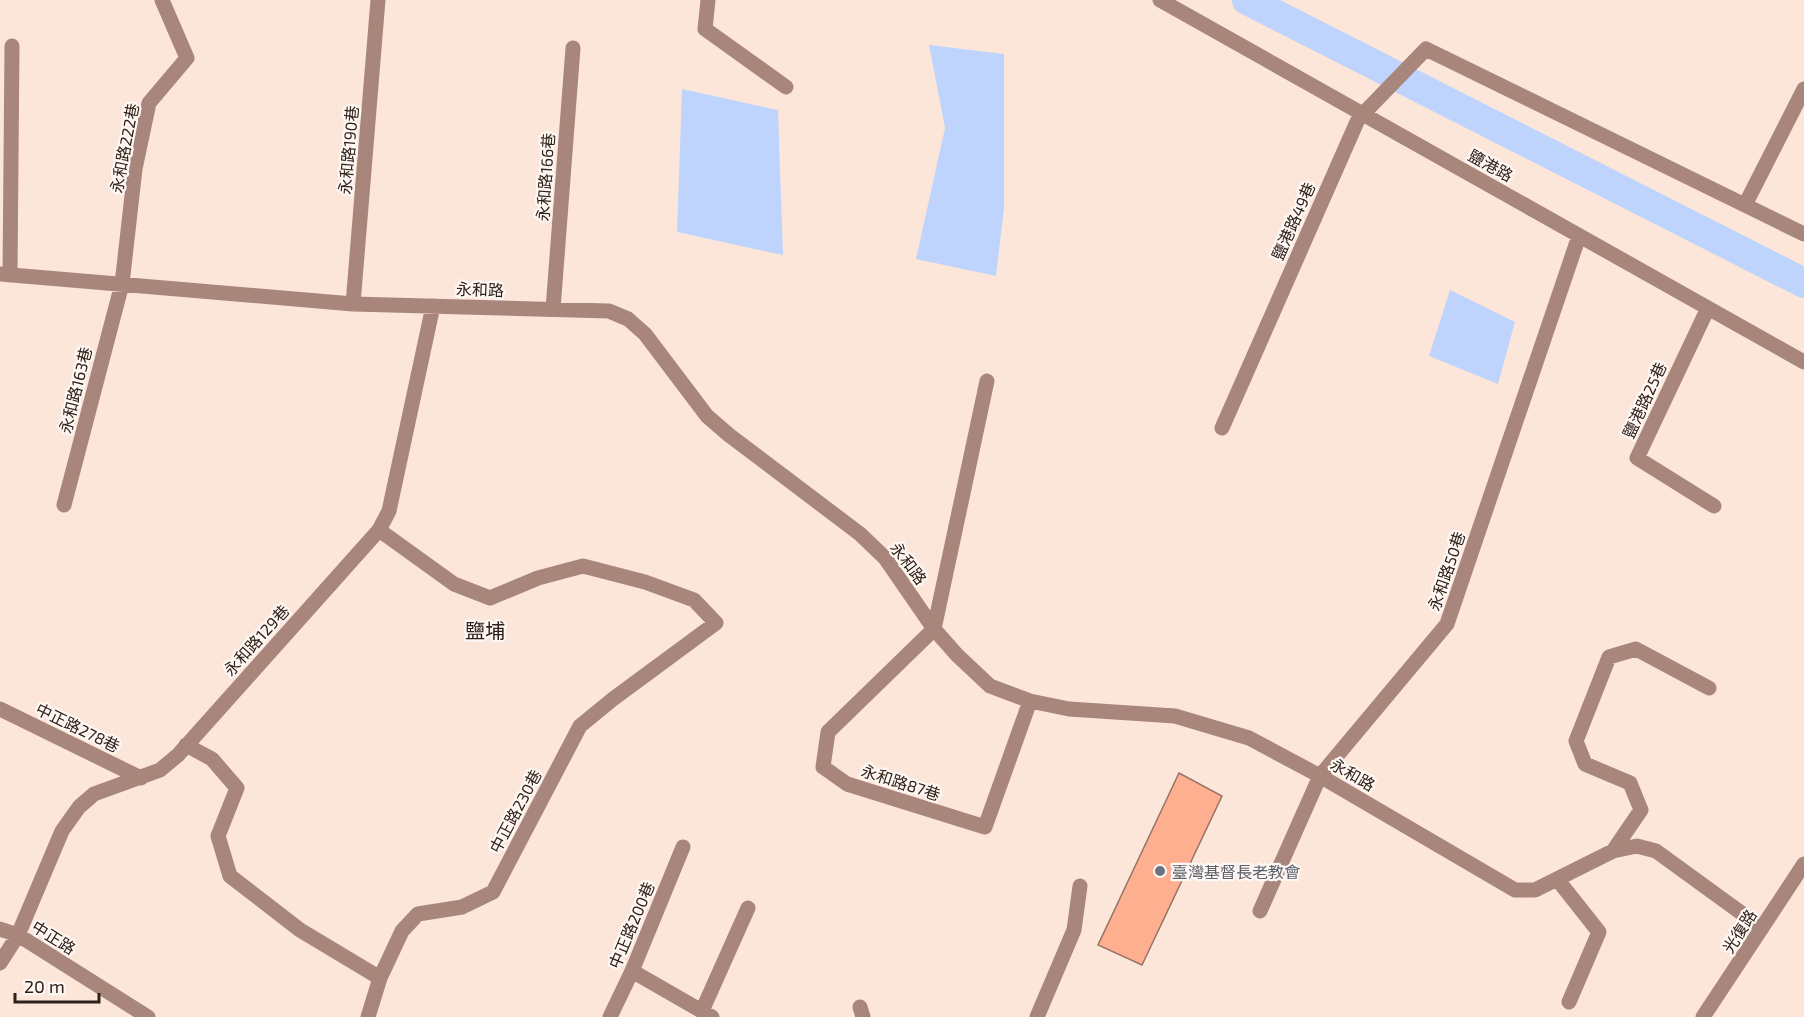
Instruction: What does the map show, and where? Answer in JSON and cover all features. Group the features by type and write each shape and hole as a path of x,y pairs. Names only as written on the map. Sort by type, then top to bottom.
{"street":[{"name":"永和路222巷","path":"122,284 135,168 149,102 187,58 162,0"},
{"name":"永和路190巷","path":"353,304 378,0"},
{"path":"708,0 705,29 786,87"},
{"name":"鹽港路","path":"1160,0 1804,362"},
{"path":"5,275 12,46"},
{"name":"永和路166巷","path":"553,309 573,48"},
{"name":"鹽港路49巷","path":"1222,428 1360,115 1426,49 1745,205"},
{"path":"1804,89 1745,205 1804,234"},
{"name":"永和路50巷","path":"1260,911 1320,776 1447,624 1579,236"},
{"name":"永和路","path":"5,275 353,304 609,311 628,319 645,333 707,416 860,534 885,558 934,629 957,655 990,686 1030,701 1069,709 1175,716 1249,738 1320,776 1515,890 1535,890 1613,851 1637,846 1656,851 1762,928"},
{"name":"永和路163巷","path":"64,505 122,284"},
{"name":"永和路129巷","path":"0,963 18,935 62,831 79,807 93,794 160,770 186,745 379,530 389,511 433,306"},
{"name":"鹽港路25巷","path":"1707,308 1637,458 1714,506"},
{"path":"934,629 987,381"},
{"name":"中正路230巷","path":"368,1017 380,978 402,931 418,914 462,906 493,892 580,726 716,622 694,600 645,582 584,567 538,578 490,598 454,584 379,530"},
{"name":"永和路87巷","path":"934,629 828,732 823,767 848,784 985,827 1030,701"},
{"path":"1613,851 1641,810 1630,783 1585,764 1576,741 1609,657 1636,649 1709,688"},
{"name":"中正路278巷","path":"0,709 141,778"},
{"path":"186,745 212,759 237,788 218,836 230,876 300,930 380,978"},
{"name":"中正路200巷","path":"610,1017 632,971 683,847"},
{"name":"光復路","path":"1703,1017 1804,864"},
{"path":"1557,879 1599,932 1569,1002"},
{"path":"1036,1017 1074,930 1080,886"},
{"path":"632,971 707,1014 748,908"},
{"name":"中正路","path":"0,929 18,935 148,1017"}],"water":[{"path":"929,45 1004,54 1004,208 996,276 916,259 945,128"},
{"path":"682,89 778,110 783,255 677,232"},
{"path":"1450,290 1515,322 1498,384 1429,356"}],"building":[{"name":"臺灣基督長老教會","path":"1179,773 1222,796 1142,965 1098,945"}],"waterway":[{"path":"1247,0 1804,283"}],"place":[{"name":"臺灣基督長老教會","path":"1160,871"}],"district":[{"name":"鹽埔","path":"485,630"}]}
